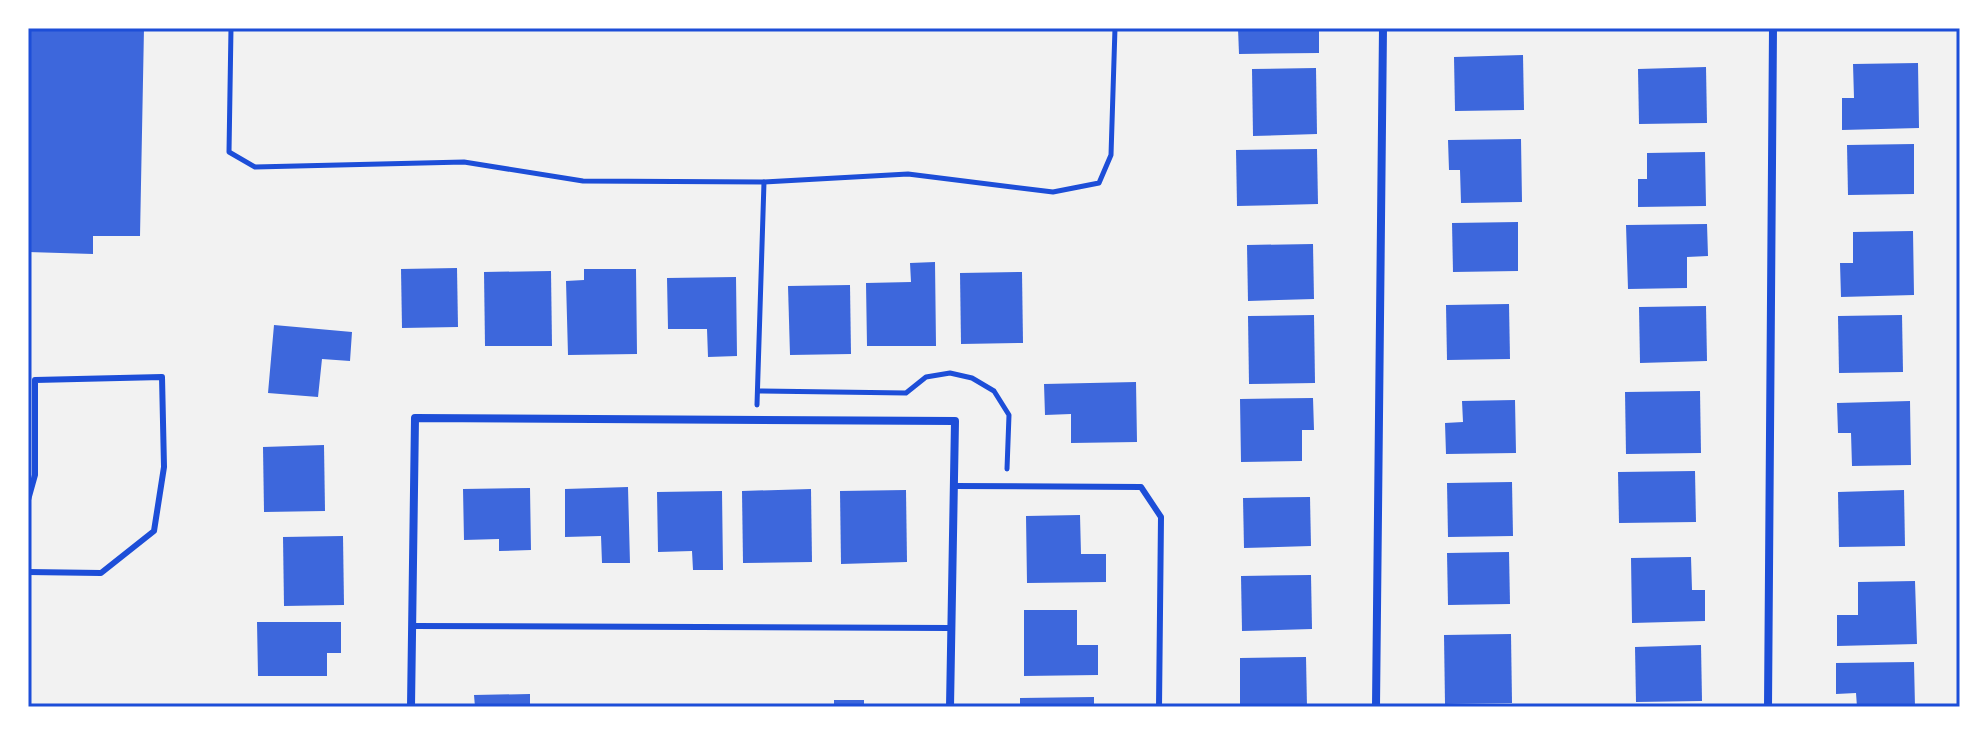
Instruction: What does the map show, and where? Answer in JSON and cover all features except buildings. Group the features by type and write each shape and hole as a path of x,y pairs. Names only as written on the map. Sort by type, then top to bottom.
{"street":[{"path":"1376,707 1383,28"},
{"path":"1768,707 1773,28"},
{"path":"411,707 415,418 955,421 950,707"}],"lane":[{"path":"28,500 35,475 35,380 162,377 164,467 154,531 101,573 28,572"},
{"path":"954,486 1141,487 1161,517 1159,707"},
{"path":"412,626 951,628"}],"path":[{"path":"231,28 229,152 255,167 464,162 583,181 764,182 908,174 1053,192 1099,183 1111,155 1115,28"},
{"path":"756,420 764,182"}]}
